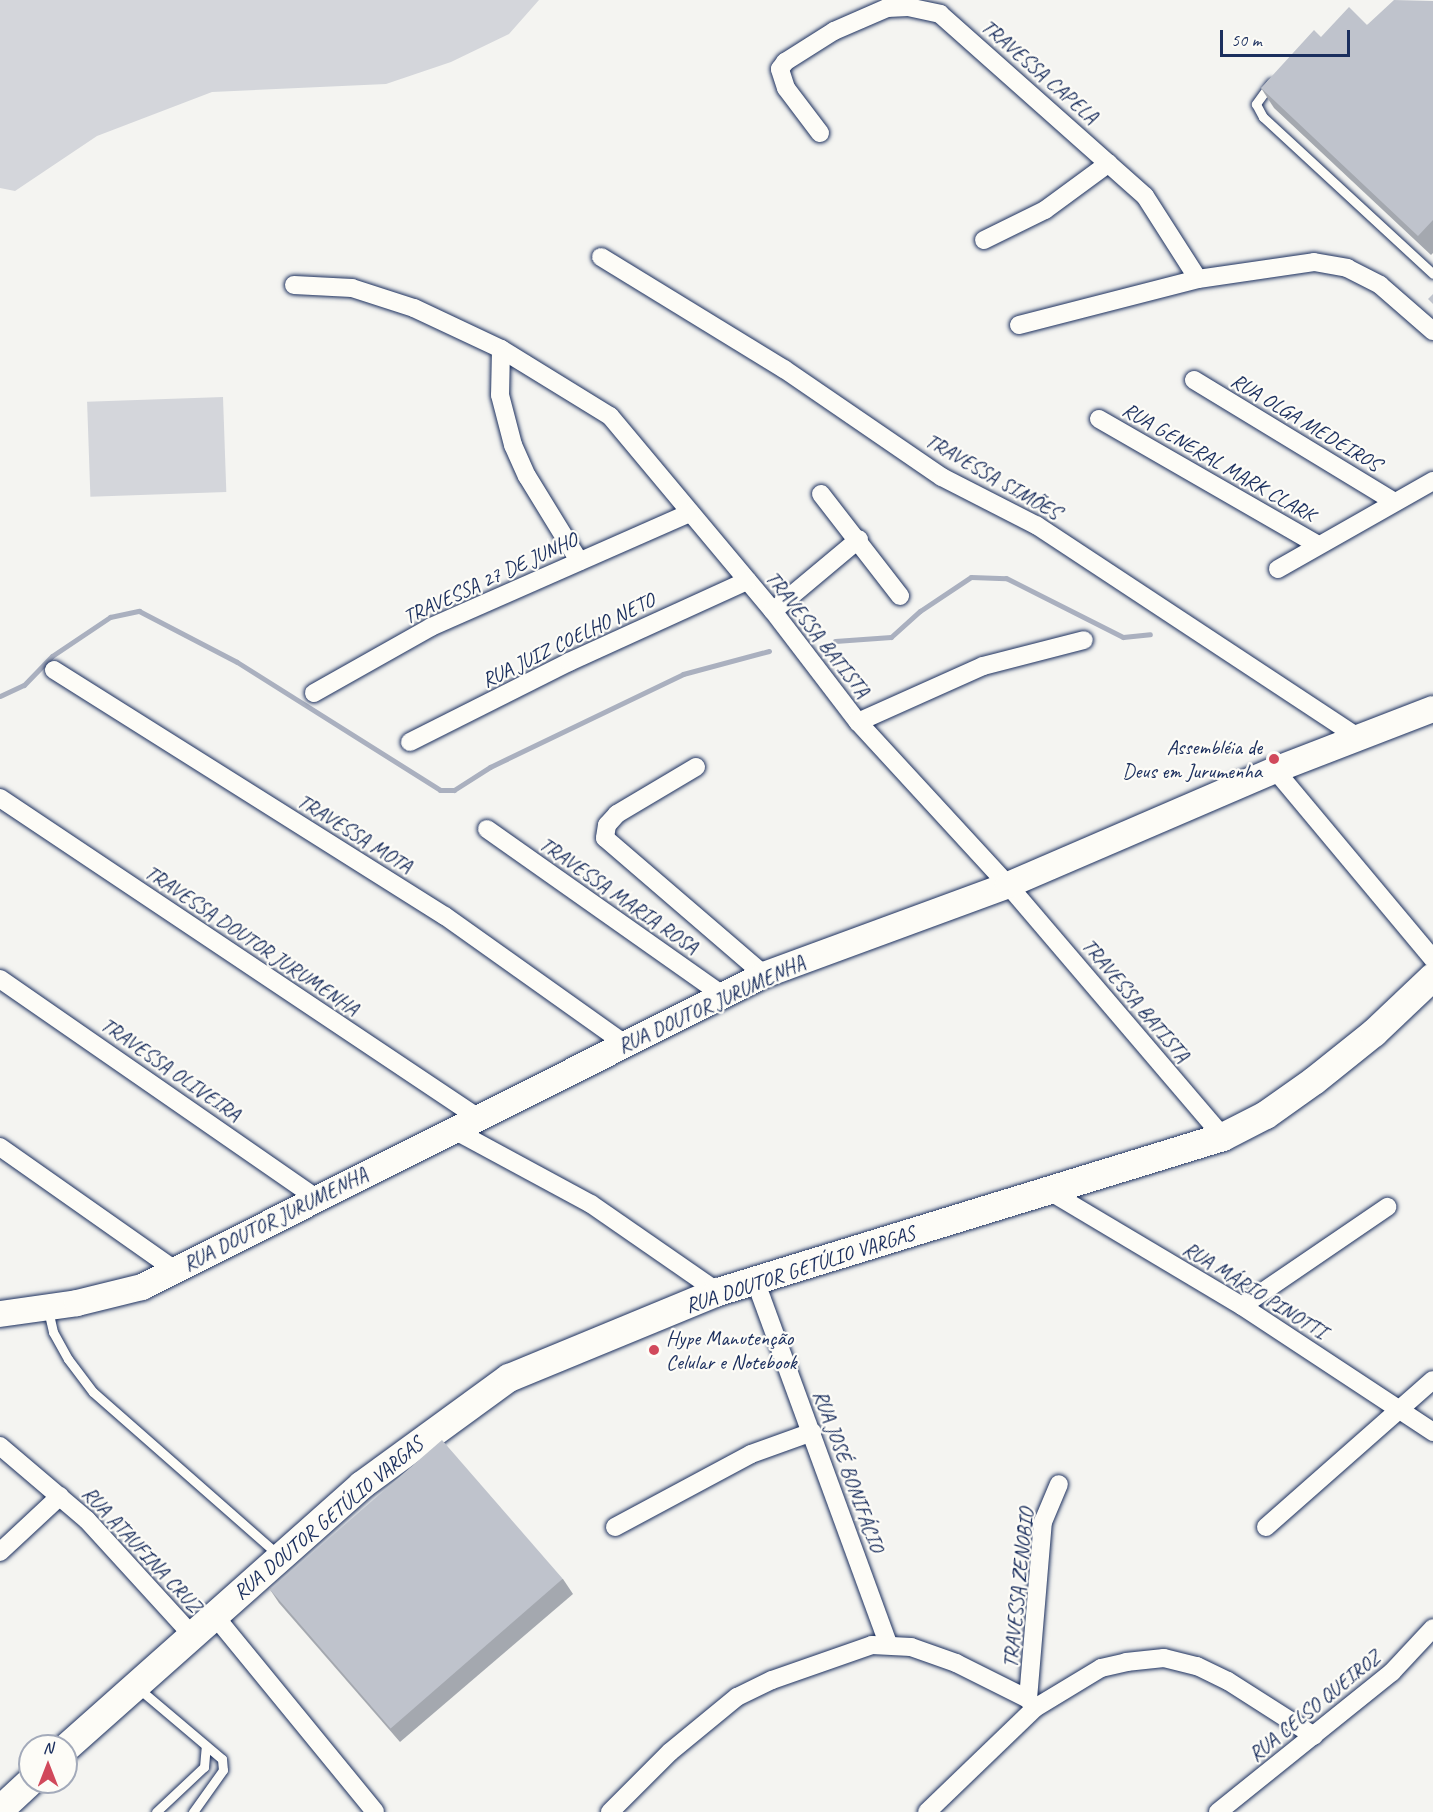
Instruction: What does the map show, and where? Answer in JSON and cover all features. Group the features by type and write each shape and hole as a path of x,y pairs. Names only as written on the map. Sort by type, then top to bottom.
{"main road":[{"name":"RUA DOUTOR JURUMENHA","path":"4,1310 47,1308 142,1287 315,1197 456,1131 764,975 1008,885 1275,770 1433,709"},
{"name":"RUA DOUTOR GETÚLIO VARGAS","path":"78,1737 191,1634 396,1457 509,1378 718,1292 1223,1137 1266,1115 1314,1081 1374,1033 1433,977"},
{"path":"0,1810 18,1793"}],"street":[{"name":"TRAVESSA CAPELA","path":"820,133 786,88 781,78 784,62 834,31 887,8 908,7 940,14 1145,196 1198,279"},
{"path":"984,240 1045,210 1109,163"},
{"name":"TRAVESSA SIMÕES","path":"601,257 784,369 942,477 1036,525 1359,738"},
{"path":"1019,325 1198,279 1288,263 1314,262 1347,268 1380,285 1433,331"},
{"name":"TRAVESSA BATISTA","path":"294,285 352,288 382,296 501,349 610,416 773,611 858,722 1008,885 1223,1137"},
{"path":"501,349 500,395 513,445 527,476 579,561"},
{"name":"RUA OLGA MEDEIROS","path":"1194,380 1395,501"},
{"name":"RUA GENERAL MARK CLARK","path":"1099,419 1316,544"},
{"path":"1278,569 1316,544 1433,481"},
{"path":"821,494 859,539 900,596"},
{"name":"TRAVESSA 27 DE JUNHO","path":"314,693 431,627 690,513"},
{"path":"773,611 859,539"},
{"name":"RUA JUIZ COELHO NETO","path":"411,742 569,662 747,581"},
{"path":"858,722 983,666 1084,640"},
{"name":"TRAVESSA MOTA","path":"54,670 445,916 625,1044"},
{"path":"696,767 617,814 607,825 605,838 764,975"},
{"path":"1275,770 1433,959"},
{"name":"TRAVESSA DOUTOR JURUMENHA","path":"0,798 480,1119"},
{"name":"TRAVESSA MARIA ROSA","path":"487,829 724,997"},
{"name":"TRAVESSA OLIVEIRA","path":"0,979 315,1197"},
{"path":"456,1131 591,1204 718,1292"},
{"path":"0,1147 175,1270"},
{"name":"RUA MÁRIO PINOTTI","path":"1049,1191 1242,1306 1433,1432"},
{"path":"1242,1306 1387,1207"},
{"name":"RUA JOSÉ BONIFÁCIO","path":"755,1280 888,1643"},
{"path":"1266,1527 1401,1412 1433,1380"},
{"path":"615,1527 751,1454 812,1432"},
{"name":"RUA ATAUFINA CRUZ","path":"0,1446 96,1528 191,1634"},
{"name":"TRAVESSA ZENOBIO","path":"1031,1704 1043,1522 1059,1484"},
{"name":"RUA ATAUFINA CRUZ","path":"0,1552 60,1496"},
{"path":"214,1615 375,1812"},
{"name":"RUA CELSO QUEIROZ","path":"1218,1812 1392,1672 1433,1628"},
{"path":"610,1812 670,1752 737,1697 843,1654 888,1643 956,1663 1031,1704"},
{"path":"927,1812 1031,1704 1101,1668 1164,1658 1197,1666 1228,1681 1314,1736"}],"lane":[{"path":"1278,74 1258,97 1257,110 1433,274"},
{"path":"47,1308 63,1350 93,1392 280,1556"},
{"path":"134,1685 222,1759 223,1770 193,1812"},
{"path":"156,1812 204,1767 206,1746"}],"shaded area":[{"path":"0,0 539,0 509,34 451,62 386,84 212,92 97,136 15,191 0,188"},
{"path":"223,397 226,492 90,497 87,402"}],"building":[{"path":"1394,0 1433,1 1433,220 1418,236 1261,88 1314,30 1321,37 1349,7 1367,25"},
{"path":"1433,294 1433,304 1428,299"},
{"path":"442,1440 563,1579 391,1728 270,1590"}],"waterway":[{"path":"835,641 891,637 920,611 971,577 1006,578 1123,637 1150,634"},
{"path":"0,696 24,685 52,656 110,617 139,611 237,662 440,790 454,790 490,767 683,674 769,651"}],"place":[{"name":"Assembléia de Deus em Jurumenha","path":"1274,759"},
{"name":"Hype Manutenção Celular e Notebook","path":"654,1350"}]}
